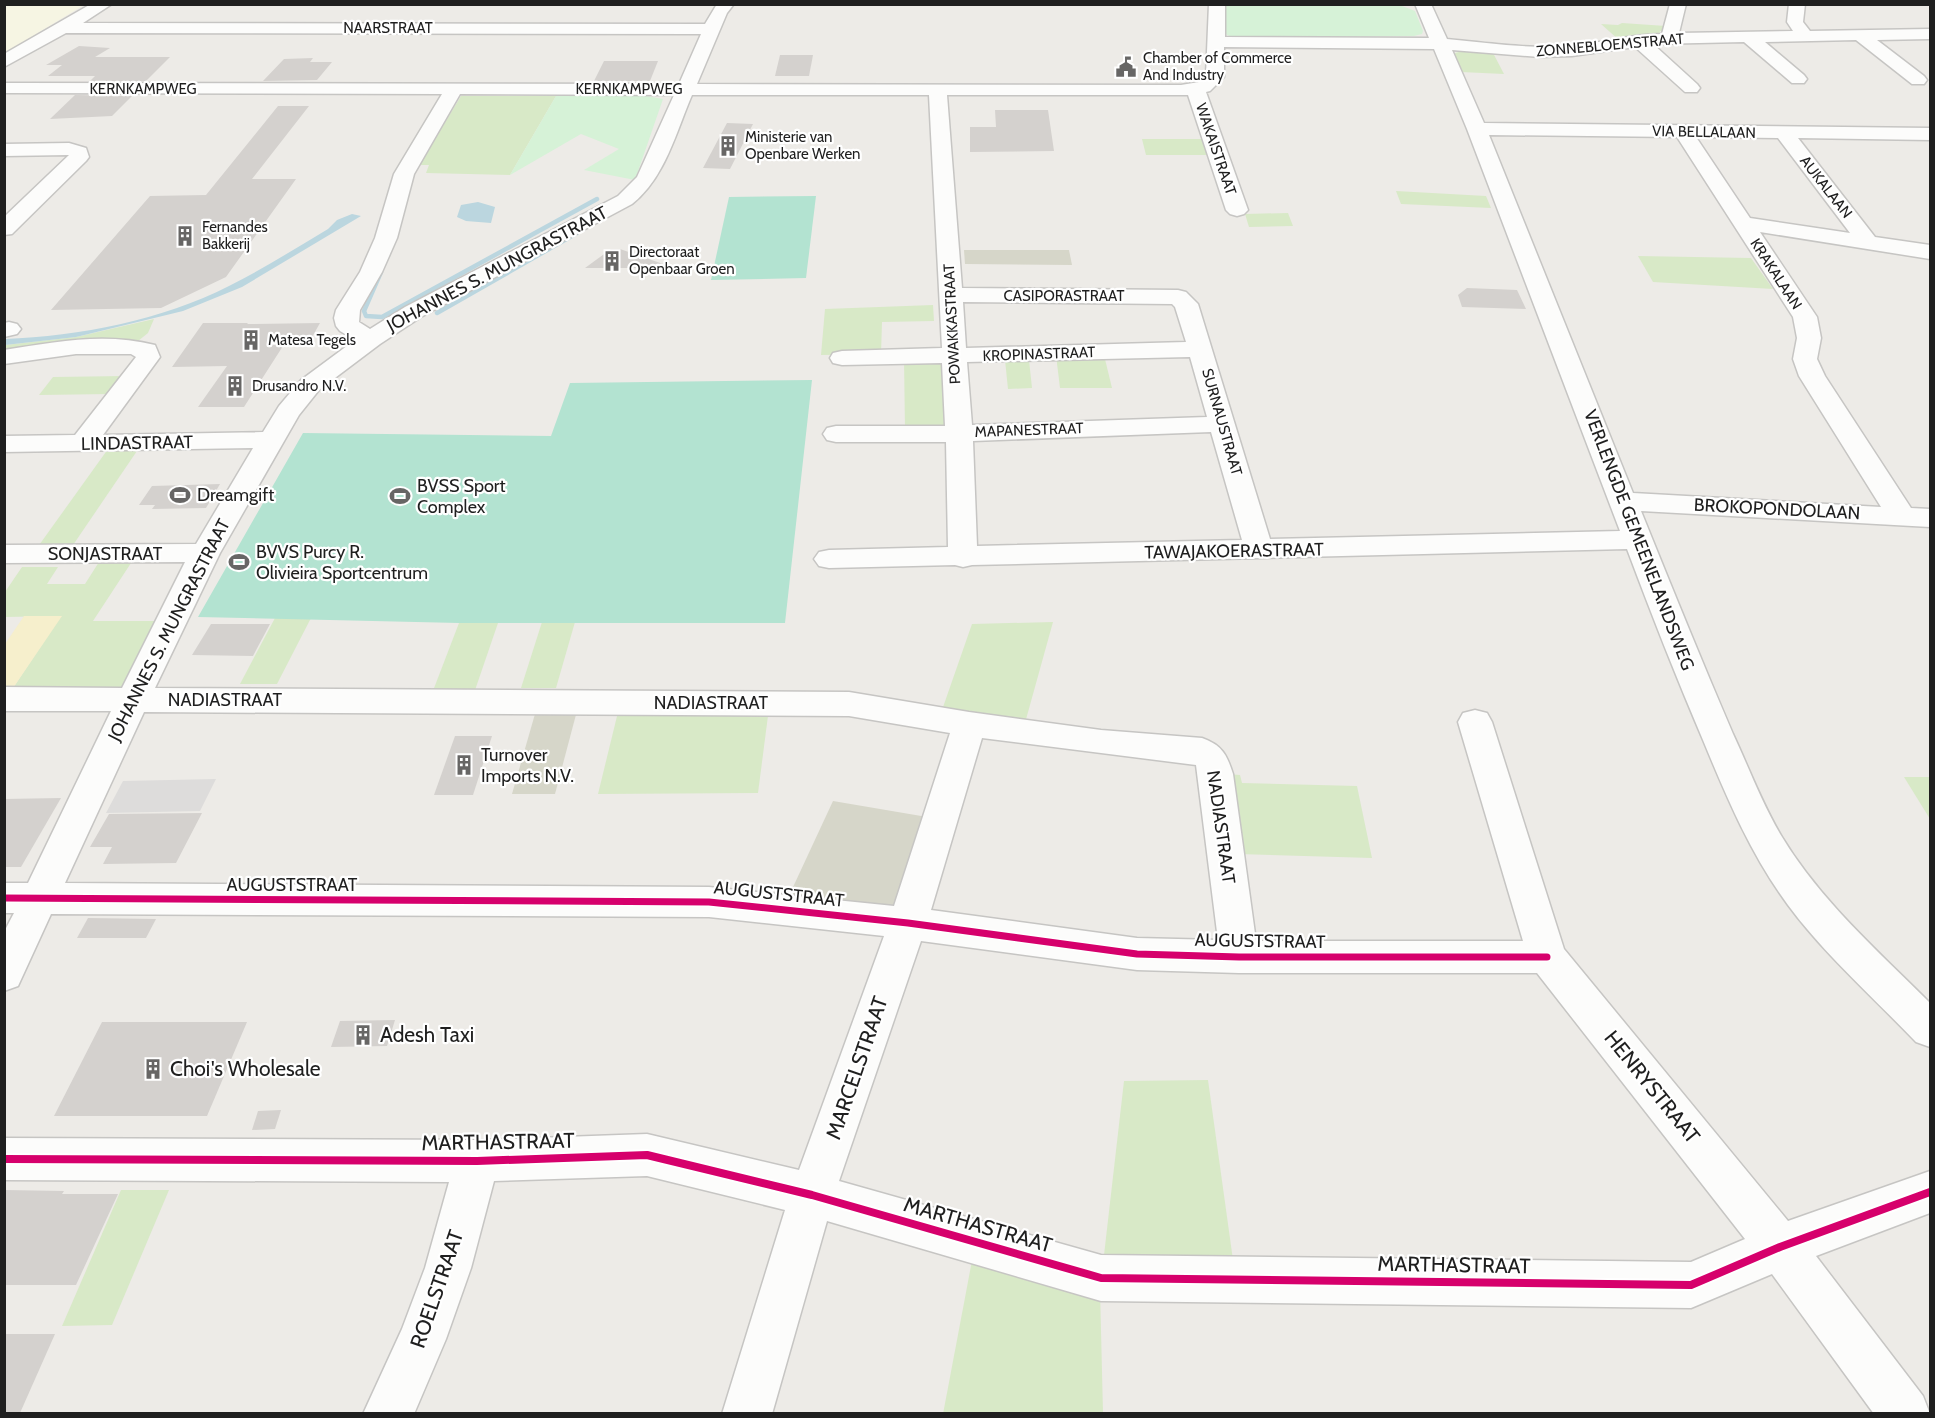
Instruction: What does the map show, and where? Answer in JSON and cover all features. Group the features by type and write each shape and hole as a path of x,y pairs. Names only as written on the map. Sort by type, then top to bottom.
{"street":[{"path":"4,62 104,4"},
{"name":"JOHANNES S. MUNGRASTRAAT","path":"4,974 22,898 131,700 205,553 269,440 288,412 310,385 371,339 414,312 625,200 639,189 647,178 711,29 719,12 726,4"},
{"path":"1195,88 1204,87 1215,77 1218,42 1217,4"},
{"path":"1668,39 1678,4"},
{"path":"1797,4 1795,22 1805,36"},
{"name":"VERLENGDE GEMEENELANDSWEG","path":"1418,5 1439,44 1477,129 1685,660 1747,804 1769,847 1802,895 1830,927 1930,1029"},
{"path":"225,27 251,10"},
{"path":"381,28 404,10"},
{"name":"NAARSTRAAT","path":"64,28 711,29"},
{"name":"ZONNEBLOEMSTRAAT","path":"1218,42 1353,41 1439,44 1540,52 1572,51 1638,40 1930,34"},
{"path":"1860,35 1918,80"},
{"path":"1748,38 1798,79"},
{"path":"1638,40 1691,88"},
{"name":"KERNKAMPWEG","path":"4,88 938,91 1195,88"},
{"path":"12,107 33,88"},
{"name":"WAKAISTRAAT","path":"1195,88 1237,210"},
{"path":"371,339 348,326 346,318 348,310 371,272 386,238 404,174 454,89"},
{"name":"POWAKKASTRAAT","path":"938,91 951,295 963,558"},
{"name":"VIA BELLALAAN","path":"1477,129 1930,134"},
{"name":"KRAKALAAN","path":"1683,132 1805,318 1809,338 1805,359 1812,376 1901,515"},
{"name":"AUKALAAN","path":"1784,133 1868,242"},
{"path":"4,150 76,150 80,152 79,157 4,229"},
{"path":"1743,223 1930,252"},
{"name":"CASIPORASTRAAT","path":"951,295 1178,297"},
{"name":"SURNAUSTRAAT","path":"1178,297 1186,304 1259,550"},
{"path":"4,357 107,345 133,345 146,350 148,357 82,444"},
{"name":"KROPINASTRAAT","path":"842,358 1200,349"},
{"name":"MAPANESTRAAT","path":"836,434 958,433 1222,424"},
{"name":"LINDASTRAAT","path":"4,444 269,440"},
{"name":"BROKOPONDOLAAN","path":"1624,501 1930,518"},
{"name":"TAWAJAKOERASTRAAT","path":"829,559 963,558 1638,540"},
{"name":"SONJASTRAAT","path":"4,554 205,553"},
{"name":"NADIASTRAAT","path":"4,699 849,704 1101,742 1189,748 1202,751 1211,758 1216,774 1239,957"},
{"name":"HENRYSTRAAT","path":"1475,722 1547,957 1780,1247 1905,1413"},
{"name":"MARCELSTRAAT","path":"747,1413 812,1195 908,923 969,723"},
{"name":"AUGUSTSTRAAT","path":"22,898 710,902 908,923 1137,954 1239,957 1547,957"},
{"name":"MARTHASTRAAT","path":"4,1159 477,1161 647,1155 812,1195 1101,1278 1691,1284 1780,1247 1930,1192"},
{"name":"ROELSTRAAT","path":"388,1413 422,1339 448,1268 477,1161"}],"shaded area":[{"path":"5,4 84,4 84,5 5,53"},
{"path":"964,250 1069,250 1072,265 965,264"},
{"path":"537,707 578,707 555,794 512,794"},
{"path":"216,779 200,811 106,813 123,781"},
{"path":"833,801 933,818 902,911 787,900"}],"green space":[{"path":"1397,4 1415,11 1423,31 1422,34 1414,36 1233,38 1222,32 1220,5"},
{"path":"1622,23 1666,26 1665,30 1660,31 1659,37 1619,40 1601,24 1618,25"},
{"path":"1465,50 1492,51 1504,74 1461,72 1452,54"},
{"path":"461,96 556,96 510,175 426,173 429,165 419,165"},
{"path":"556,96 646,96 663,99 635,180 584,170 619,149 581,134 510,175"},
{"path":"1142,139 1209,139 1215,155 1146,155"},
{"path":"1396,191 1486,196 1491,208 1401,204"},
{"path":"816,196 806,278 711,280 729,197"},
{"path":"1288,213 1293,226 1249,227 1245,214"},
{"path":"1638,256 1751,258 1773,289 1653,282"},
{"path":"933,305 934,321 882,322 881,354 821,355 825,309"},
{"path":"154,319 148,333 138,341 108,340 5,354 5,345 76,337"},
{"path":"1056,355 1104,355 1112,388 1060,388"},
{"path":"904,359 944,359 950,426 905,430"},
{"path":"1005,360 1029,360 1032,388 1008,389"},
{"path":"125,376 111,394 39,395 53,377"},
{"path":"812,380 785,623 459,623 198,617 303,433 551,436 570,383"},
{"path":"139,448 71,548 37,548 108,449"},
{"path":"99,562 131,563 93,621 161,621 124,685 119,690 9,694 61,616 5,617 5,592 22,567 58,567 47,584 85,584"},
{"path":"275,618 311,618 277,684 240,684"},
{"path":"542,622 575,622 556,688 521,688"},
{"path":"1053,622 1025,723 942,710 972,624"},
{"path":"459,623 498,623 473,696 431,696"},
{"path":"619,708 769,708 758,793 598,794"},
{"path":"1227,774 1240,775 1242,783 1357,786 1372,858 1237,854"},
{"path":"1904,777 1930,777 1930,819"},
{"path":"1208,1080 1233,1260 1104,1255 1124,1081"},
{"path":"121,1190 169,1190 112,1325 62,1326"},
{"path":"974,1250 1100,1289 1103,1413 943,1414"}],"sand":[{"path":"24,616 62,616 9,694 5,694 5,644"}],"water":[{"path":"478,202 495,207 491,223 466,221 457,217 461,205"},
{"path":"352,214 361,216 242,287 183,311 76,337 5,345 5,339 62,334 120,324 203,298 242,279 328,229 337,220"}],"building":[{"path":"79,46 110,48 95,57 170,57 146,81 90,81 95,76 48,76 62,65 46,65"},
{"path":"780,55 813,55 809,76 775,76"},
{"path":"313,58 310,62 332,62 317,80 263,81 284,59"},
{"path":"604,61 658,61 650,81 594,81"},
{"path":"75,95 132,96 112,116 50,119"},
{"name":"Fernandes Bakkerij","path":"278,106 309,106 252,179 296,179 226,277 161,308 51,310 150,196 206,195"},
{"path":"995,110 1048,110 1054,151 970,152 970,127 996,127"},
{"name":"Ministerie van Openbare Werken","path":"727,123 753,124 730,169 703,168"},
{"name":"Directoraat Openbaar Groen","path":"611,249 620,249 666,265 665,268 585,268"},
{"path":"1467,288 1517,290 1526,309 1462,307 1458,295"},
{"path":"203,323 320,323 307,346 283,346 244,407 198,407 227,366 172,367"},
{"name":"Dreamgift","path":"220,484 206,508 152,509 155,505 139,505 152,486"},
{"path":"211,624 270,624 253,656 192,655"},
{"name":"Turnover Imports N.V.","path":"455,736 492,736 473,795 434,795"},
{"path":"61,798 21,867 4,867 4,799"},
{"path":"202,813 176,863 103,864 112,847 90,847 109,814"},
{"path":"88,918 156,919 146,938 77,938"},
{"name":"Adesh Taxi","path":"395,1020 387,1046 331,1047 340,1021"},
{"name":"Choi's Wholesale","path":"102,1022 247,1022 207,1116 54,1116"},
{"path":"281,1110 275,1129 252,1130 258,1111"},
{"path":"4,1190 64,1191 62,1194 118,1194 76,1285 4,1285"},
{"path":"4,1334 55,1334 20,1413 4,1413"}],"waterway":[{"path":"381,272 364,311 366,316 382,317 597,199"},
{"path":"437,313 577,233"}],"cycle path":[{"path":"4,898 709,902 908,923 1137,954 1239,957 1547,957"},
{"path":"4,1159 477,1161 647,1155 812,1195 1101,1278 1691,1285 1780,1247 1930,1192"}],"place":[{"name":"Chamber of Commerce And Industry","path":"1126,67"},
{"name":"Ministerie van Openbare Werken","path":"728,146"},
{"name":"Fernandes Bakkerij","path":"185,236"},
{"name":"Directoraat Openbaar Groen","path":"612,261"},
{"name":"Matesa Tegels","path":"251,340"},
{"name":"Drusandro N.V.","path":"235,386"},
{"name":"Dreamgift","path":"180,495"},
{"name":"BVSS Sport Complex","path":"400,496"},
{"name":"BVVS Purcy R. Olivieira Sportcentrum","path":"239,562"},
{"name":"Turnover Imports N.V.","path":"464,765"},
{"name":"Adesh Taxi","path":"363,1035"},
{"name":"Choi's Wholesale","path":"153,1069"}]}
